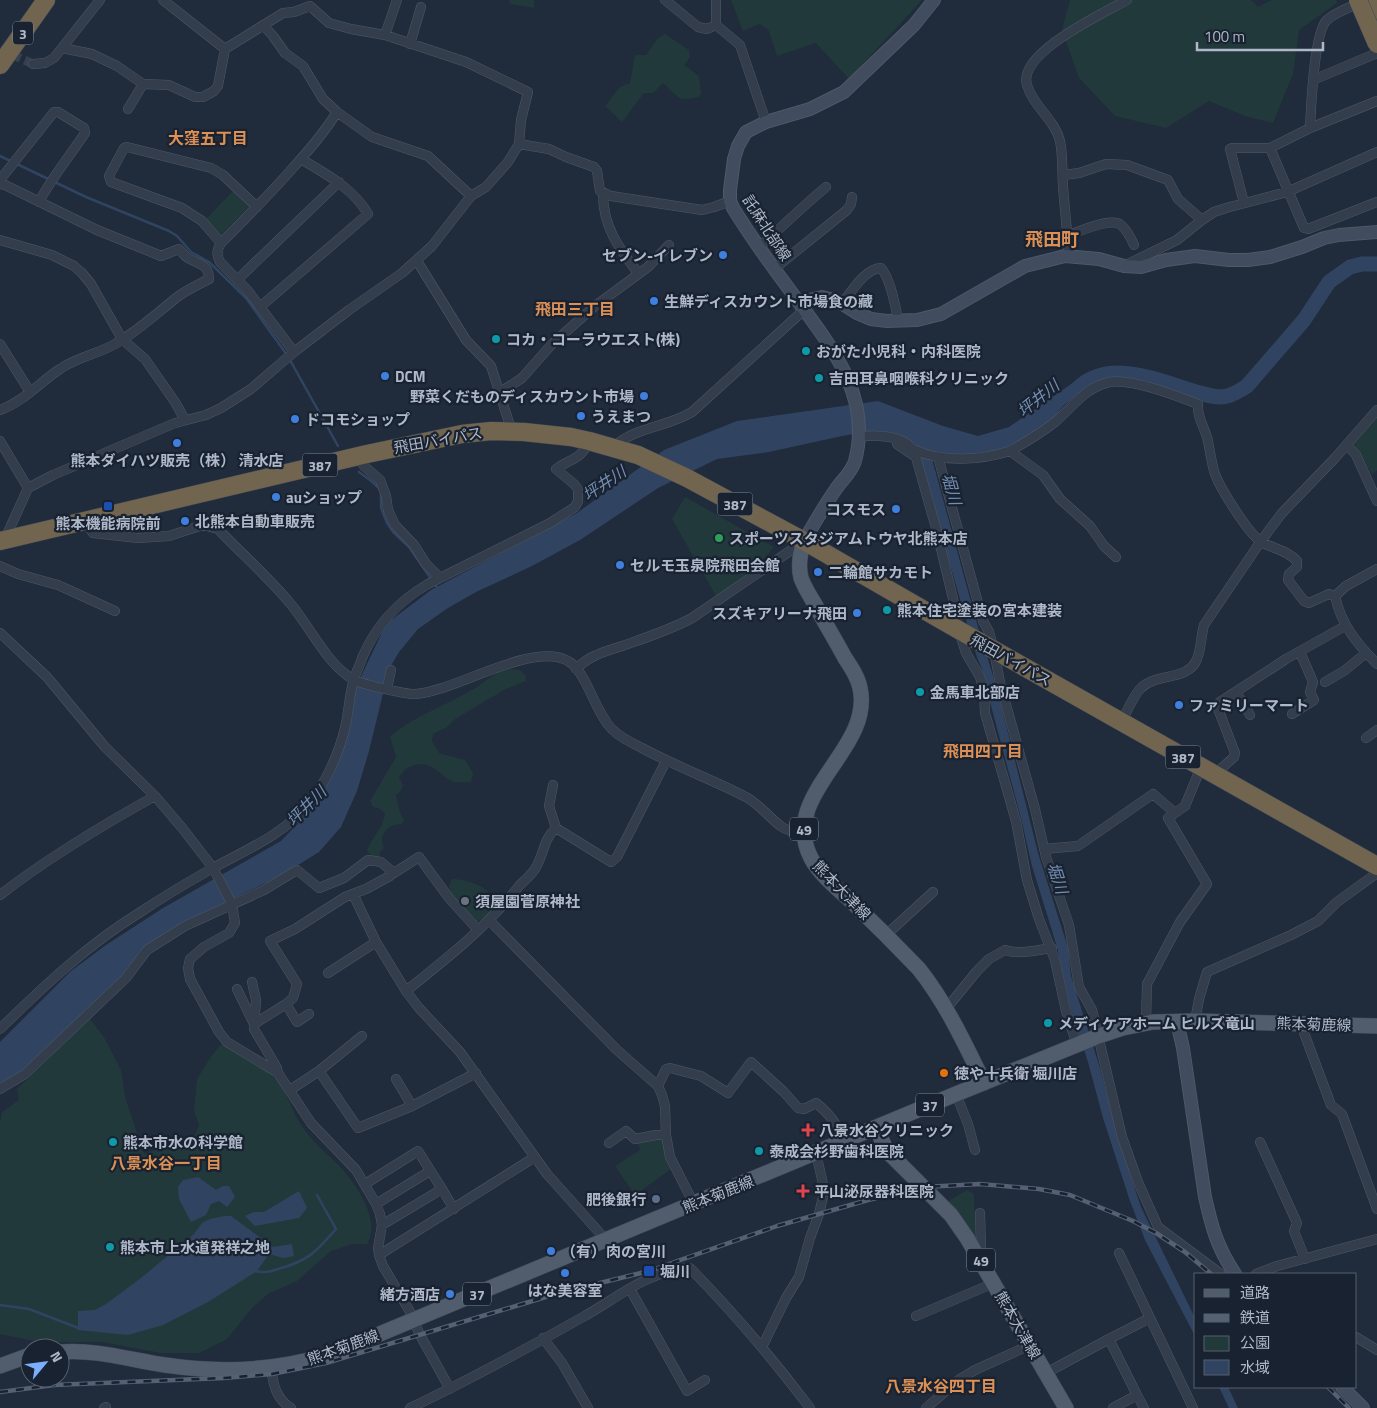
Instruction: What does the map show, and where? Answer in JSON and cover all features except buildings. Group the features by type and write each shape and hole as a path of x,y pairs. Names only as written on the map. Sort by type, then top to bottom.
{"highway":[{"name":"3","path":"0,65 46,0"},
{"path":"1358,0 1376,53"},
{"path":"1368,0 1377,18"},
{"name":"飛田バイパス","path":"2,544 357,456 462,434 512,432 571,437 589,441 638,455 684,476 804,541 1377,866"}],"main road":[{"name":"熊本大津線","path":"804,541 800,553 801,577 854,672 860,687 862,700 860,716 851,734 809,805 804,835 812,858 818,867 919,969 930,983 946,1009 984,1084"},
{"name":"熊本菊鹿線","path":"70,1352 92,1351 165,1366 198,1369 236,1370 271,1368 296,1363 326,1355 414,1320 956,1094 1122,1028 1146,1024 1195,1021 1377,1026"},
{"name":"熊本大津線","path":"876,1128 887,1152 951,1216 979,1257 1066,1408"},
{"path":"0,1366 20,1359"}],"street":[{"path":"33,64 45,63 54,58 100,0"},
{"path":"163,0 225,49"},
{"path":"386,35 397,0"},
{"path":"665,0 698,27 707,29 716,25"},
{"path":"716,0 716,25"},
{"name":"託麻北部線","path":"804,541 823,508 854,462 858,435 856,402 849,380 835,352 774,269 730,201 734,159 738,146 746,132 766,122 810,109 844,92 914,26 934,0"},
{"path":"1069,255 1059,140 1046,115 1032,98 1026,83 1028,72 1040,55 1071,30 1126,0"},
{"path":"1310,128 1314,68 1322,27 1326,20 1349,7 1368,0"},
{"path":"2,544 28,488 185,420 206,415 234,400 269,375 294,352 349,310 417,261 447,228 471,196 486,187 498,175 519,144 521,120 528,92 466,62 386,35 351,30 329,23 309,3 294,12 283,13 225,49 218,86 214,91 203,97 195,97 169,85 143,84 117,66 92,54 62,48"},
{"path":"410,44 421,6"},
{"path":"716,25 740,45 766,122"},
{"path":"263,26 285,53 302,66 323,99 337,112 372,137 428,156 471,196"},
{"path":"1313,80 1376,53"},
{"path":"128,110 143,84"},
{"path":"1244,203 1230,149 1270,148 1310,128 1377,101"},
{"path":"40,202 52,180 85,132 84,128 58,112 54,112 0,182 40,202 97,230 161,256 179,249 188,258 203,265 214,266 237,280 294,352"},
{"path":"0,410 10,406 60,369 110,347 135,332 178,296 209,279 221,243 301,159 329,126 337,112"},
{"path":"519,144 549,149 594,167 597,171 600,191 603,194 603,203 613,238 638,273"},
{"path":"221,243 202,221 182,208 111,182 109,176 124,148 127,147 195,162 211,168 223,175 257,207"},
{"path":"1270,148 1287,192 1304,228 1308,229 1377,202"},
{"path":"1124,266 1177,240 1202,220 1226,208 1287,192 1377,152"},
{"path":"260,307 368,214 362,202 339,182 301,159"},
{"path":"1062,175 1079,173 1106,164 1127,165 1168,180 1178,198 1202,220"},
{"path":"237,280 339,182"},
{"path":"759,247 826,187"},
{"path":"603,194 702,210 730,201"},
{"path":"774,269 848,210 852,197"},
{"path":"1067,236 1106,222 1115,222 1122,225 1134,245"},
{"path":"614,447 629,436 671,422 692,412 813,299 822,297 842,303 871,319 917,320 941,314 1025,266 1069,255 1099,258 1124,266 1141,267 1166,260 1194,256 1248,260 1270,257 1302,248 1324,238 1377,232"},
{"path":"0,240 52,256 74,266 91,284 122,339 145,359 175,402 185,420"},
{"path":"499,392 522,378 552,344 588,312 648,266 669,245"},
{"path":"417,261 466,340 492,366 512,432"},
{"path":"842,303 864,277 873,270 881,268 885,272 898,321"},
{"path":"0,344 30,392"},
{"path":"858,435 874,434 896,439 906,443 914,450 936,457 956,459 996,456 1033,439 1090,390 1111,382 1138,385 1198,404 1198,413 1206,435 1215,475 1241,518 1261,541 1282,550 1297,561 1296,567 1289,574 1288,580 1304,601 1309,604 1330,594 1335,596"},
{"path":"1122,722 1140,689 1155,680 1178,674 1191,668 1197,660 1200,637 1204,625 1261,541 1282,513 1347,445 1377,410"},
{"path":"896,439 898,444 916,457 920,468 966,653 980,677 984,691 985,713 1016,821 1027,880 1039,919 1052,948 1066,1010 1078,1044"},
{"path":"0,441 28,488"},
{"path":"0,1029 84,951 137,914 273,836 292,821 310,802 332,764 344,730 356,681 371,639 384,620 395,607 414,592 440,577 550,523 575,507 578,501 578,489 556,469 581,455 589,441"},
{"path":"1347,445 1356,455 1377,501"},
{"path":"1010,451 1043,475 1060,499 1090,526 1104,546 1116,557"},
{"path":"357,456 364,466 380,480 385,489 388,510 395,525 414,545 426,564 440,577"},
{"path":"936,457 983,621 989,632 991,648 1044,850 1069,925 1079,987 1092,1010 1122,1137 1154,1221 1163,1232 1220,1273"},
{"path":"85,522 93,534 138,538 169,536 203,525 218,529 290,602 336,666 356,681 415,694 442,688 514,661 544,656 556,656 570,661 611,729 620,736 666,761 746,797 783,827 804,835"},
{"path":"576,669 585,660 600,653 678,626 804,541"},
{"path":"0,566 18,574 58,585 115,611"},
{"path":"1335,596 1346,586 1376,571"},
{"path":"1335,596 1345,626 1351,636 1377,664"},
{"path":"1146,1024 1147,984 1180,922 1207,884 1168,818 1186,806 1208,771 1234,757 1235,753 1217,706 1220,702 1300,652 1345,626"},
{"path":"0,634 47,677 105,747 155,796 183,828 214,871 230,901 235,923 229,934 195,953 190,959 188,968 190,979 219,1032 227,1042 278,1073"},
{"path":"1292,714 1314,700 1310,692 1314,682 1300,652"},
{"path":"1325,682 1344,671 1366,653"},
{"path":"385,688 391,670"},
{"path":"1236,692 1250,716"},
{"path":"1366,738 1377,730"},
{"path":"553,785 549,806 556,828 610,862 615,860 666,761"},
{"path":"1044,850 1078,846 1153,794 1175,813"},
{"path":"0,895 30,872 97,828 155,796"},
{"path":"406,991 462,947 489,920 534,870 550,833 556,828"},
{"path":"0,1089 25,1074 126,978 147,950 230,901 264,890 297,870 320,888 344,878 368,860 381,862 394,873 419,857 449,898 478,930"},
{"path":"254,1024 257,1024 286,1004 292,998 297,984 270,941 289,932 336,901 390,876 390,871"},
{"path":"1195,1021 1207,972 1318,921 1337,902 1377,873"},
{"path":"886,935 934,892"},
{"path":"353,894 376,942 406,991 419,1008 460,1052 535,1157 566,1196 606,1240"},
{"path":"489,920 617,1050 658,1086 665,1106 666,1136 672,1163 694,1204"},
{"path":"328,973 376,942"},
{"path":"946,1009 977,971 989,960 1005,950 1022,952 1052,948"},
{"path":"252,982 256,1005 254,1029 277,1068 278,1073 311,1123 356,1170 376,1204 382,1225 378,1248 383,1266 450,1389"},
{"path":"237,989 254,1024"},
{"path":"286,1004 298,1022 309,1014"},
{"path":"1177,1022 1183,1048 1211,1221 1223,1256 1234,1273"},
{"path":"1303,1024 1304,1033 1331,1105 1342,1114 1377,1209"},
{"path":"290,1090 319,1072 362,1036"},
{"path":"658,1086 666,1069 670,1068 701,1076 728,1093 751,1062 784,1092 798,1108 804,1109 816,1103 828,1112 834,1119 844,1141"},
{"path":"319,1072 358,1128 412,1106 476,1073"},
{"path":"396,1079 412,1106"},
{"path":"956,1094 968,1124 975,1150"},
{"path":"609,1143 626,1131 635,1140 666,1136"},
{"path":"1260,1142 1297,1223 1294,1231 1305,1259"},
{"path":"365,1184 418,1151 454,1209"},
{"path":"762,1347 786,1298 799,1277 819,1214 824,1184 816,1153"},
{"path":"379,1255 535,1157"},
{"path":"376,1204 430,1171"},
{"path":"382,1225 442,1190"},
{"path":"979,1257 981,1247 980,1213"},
{"path":"1259,1273 1277,1266 1377,1239"},
{"path":"1119,1252 1193,1408"},
{"path":"410,1408 450,1389 583,1317 655,1275 690,1268 714,1292 773,1359 810,1408"},
{"path":"916,1316 994,1283"},
{"path":"630,1289 687,1390 705,1380"},
{"path":"1046,1373 1150,1318"},
{"path":"543,1338 562,1364 588,1408"},
{"path":"1357,1338 1377,1350"},
{"path":"1109,1339 1144,1408"},
{"path":"926,1408 960,1379 974,1370 1030,1345"},
{"path":"271,1368 275,1390 280,1399 291,1408"},
{"path":"1343,1388 1363,1408"},
{"path":"1113,1408 1137,1395"}],"green space":[{"path":"509,0 534,0 534,8 510,4"},
{"path":"731,0 922,0 849,79 816,43 777,56 768,29 759,24 743,31"},
{"path":"1070,0 1251,0 1258,7 1271,0 1336,0 1337,3 1299,30 1293,74 1273,123 1245,116 1209,101 1166,128 1115,116 1079,78 1062,30"},
{"path":"665,34 689,50 690,57 684,65 699,76 701,93 699,97 686,99 678,97 663,83 653,93 644,93 622,122 605,106 620,87 630,83 635,55 646,55 658,38"},
{"path":"233,191 249,207 221,235 206,219"},
{"path":"1377,416 1377,470 1372,475 1354,444"},
{"name":"スポーツスタジアムトウヤ北熊本店","path":"685,497 774,547 747,574 716,596 672,519"},
{"path":"510,669 520,670 525,675 526,681 506,689 433,734 432,741 439,753 465,760 473,773 471,782 452,781 430,766 420,764 405,769 399,778 403,785 401,791 396,795 404,821 386,830 382,839 384,848 380,852 379,857 372,856 367,851 382,823 385,813 373,807 370,801 396,757 390,737 418,718 476,688 494,675"},
{"path":"452,879 478,885 493,896 497,901 488,916 476,923 453,896 449,886"},
{"path":"90,1019 104,1037 121,1070 125,1097 144,1154 195,1135 199,1125 194,1110 197,1079 223,1042 276,1079 304,1130 344,1171 362,1196 370,1216 371,1235 367,1244 352,1244 331,1251 297,1281 268,1294 253,1307 227,1339 199,1353 161,1353 102,1342 70,1342 70,1338 20,1338 0,1334 0,1123 2,1112 19,1100 17,1089"},
{"path":"661,1138 664,1140 666,1157 671,1169 635,1195 615,1166 640,1150 638,1143"},
{"path":"967,1190 974,1194 976,1246 947,1202"}],"water":[{"path":"1087,373 1096,381 1064,405 1053,418 1034,434 1008,447 991,452 932,459 997,689 1038,853 1068,948 1071,976 1100,1068 1119,1141 1141,1207 1194,1316 1194,1334 1145,1240 1103,1118 1070,1006 1057,947 1032,866 985,677 977,657 913,444 909,440 871,431 769,452 717,459 658,488 580,540 532,566 476,592 448,608 418,629 399,652 389,669 357,791 341,827 319,852 282,875 185,922 139,952 133,966 19,1075 0,1085 0,1042 71,971 106,945 163,908 281,841 315,806 339,761 357,685 386,624 431,590 577,513 664,450 737,421 878,401 943,426 978,436 1009,427"},
{"path":"198,1177 216,1190 223,1186 229,1186 235,1197 227,1207 219,1201 211,1204 206,1215 191,1222 179,1199 178,1187 183,1180"},
{"path":"299,1191 307,1208 299,1218 255,1226 245,1216 254,1212 264,1212"},
{"path":"231,1216 273,1247 292,1244 294,1256 283,1258 269,1254 257,1271 208,1302 163,1325 128,1335 78,1330 78,1311 95,1310 106,1304 194,1234 202,1223"},
{"path":"1219,1388 1228,1388 1238,1408 1229,1408"}],"waterway":[{"path":"0,156 86,197 177,236 191,252 209,262 246,298 287,355"},
{"name":"坪井川","path":"1077,389 1090,380 1118,373 1149,377 1210,396 1223,397 1233,394 1247,386 1304,320 1329,282 1350,267 1362,264 1377,264"},
{"path":"290,360 338,446"},
{"path":"359,472 379,488"},
{"path":"381,493 381,508 387,523 393,532 409,547 438,589"},
{"path":"255,1271 272,1271 297,1263 317,1250 336,1229 317,1195"},
{"path":"0,1305 29,1309 81,1329"}],"tunnel":[{"path":"0,49 33,64"}],"railway":[{"path":"0,1392 54,1385 224,1378 272,1374 326,1363 559,1293 649,1271 777,1226 868,1200 924,1187 980,1184 1039,1189 1070,1195 1133,1221 1156,1233 1185,1252 1210,1273"},
{"path":"1329,1388 1349,1408"}],"place":[{"name":"セブン-イレブン","path":"723,255"},
{"name":"生鮮ディスカウント市場食の藏","path":"654,301"},
{"name":"コカ・コーラウエスト(株)","path":"496,339"},
{"name":"おがた小児科・内科医院","path":"806,351"},
{"name":"DCM","path":"385,376"},
{"name":"吉田耳鼻咽喉科クリニック","path":"819,378"},
{"name":"野菜くだものディスカウント市場","path":"644,396"},
{"name":"うえまつ","path":"581,416"},
{"name":"ドコモショップ","path":"295,419"},
{"name":"熊本ダイハツ販売（株） 清水店","path":"177,443"},
{"name":"auショップ","path":"276,497"},
{"name":"熊本機能病院前","path":"108,506"},
{"name":"コスモス","path":"896,509"},
{"name":"北熊本自動車販売","path":"185,521"},
{"name":"スポーツスタジアムトウヤ北熊本店","path":"719,538"},
{"name":"セルモ玉泉院飛田会館","path":"620,565"},
{"name":"二輪館サカモト","path":"818,572"},
{"name":"熊本住宅塗装の宮本建装","path":"887,610"},
{"name":"スズキアリーナ飛田","path":"857,613"},
{"name":"金馬車北部店","path":"920,692"},
{"name":"ファミリーマート","path":"1179,705"},
{"name":"須屋園菅原神社","path":"465,901"},
{"name":"メディケアホーム ヒルズ竜山","path":"1048,1023"},
{"name":"徳や十兵衛 堀川店","path":"944,1073"},
{"name":"八景水谷クリニック","path":"808,1130"},
{"name":"熊本市水の科学館","path":"113,1142"},
{"name":"泰成会杉野歯科医院","path":"759,1151"},
{"name":"平山泌尿器科医院","path":"803,1191"},
{"name":"肥後銀行","path":"656,1199"},
{"name":"熊本市上水道発祥之地","path":"110,1247"},
{"name":"（有）肉の宮川","path":"551,1251"},
{"name":"堀川","path":"649,1271"},
{"name":"はな美容室","path":"565,1273"},
{"name":"緒方酒店","path":"450,1294"}],"district":[{"name":"大窪五丁目","path":"208,138"},
{"name":"飛田町","path":"1052,239"},
{"name":"飛田三丁目","path":"575,309"},
{"name":"飛田四丁目","path":"983,751"},
{"name":"八景水谷一丁目","path":"166,1163"},
{"name":"八景水谷四丁目","path":"941,1386"}]}
